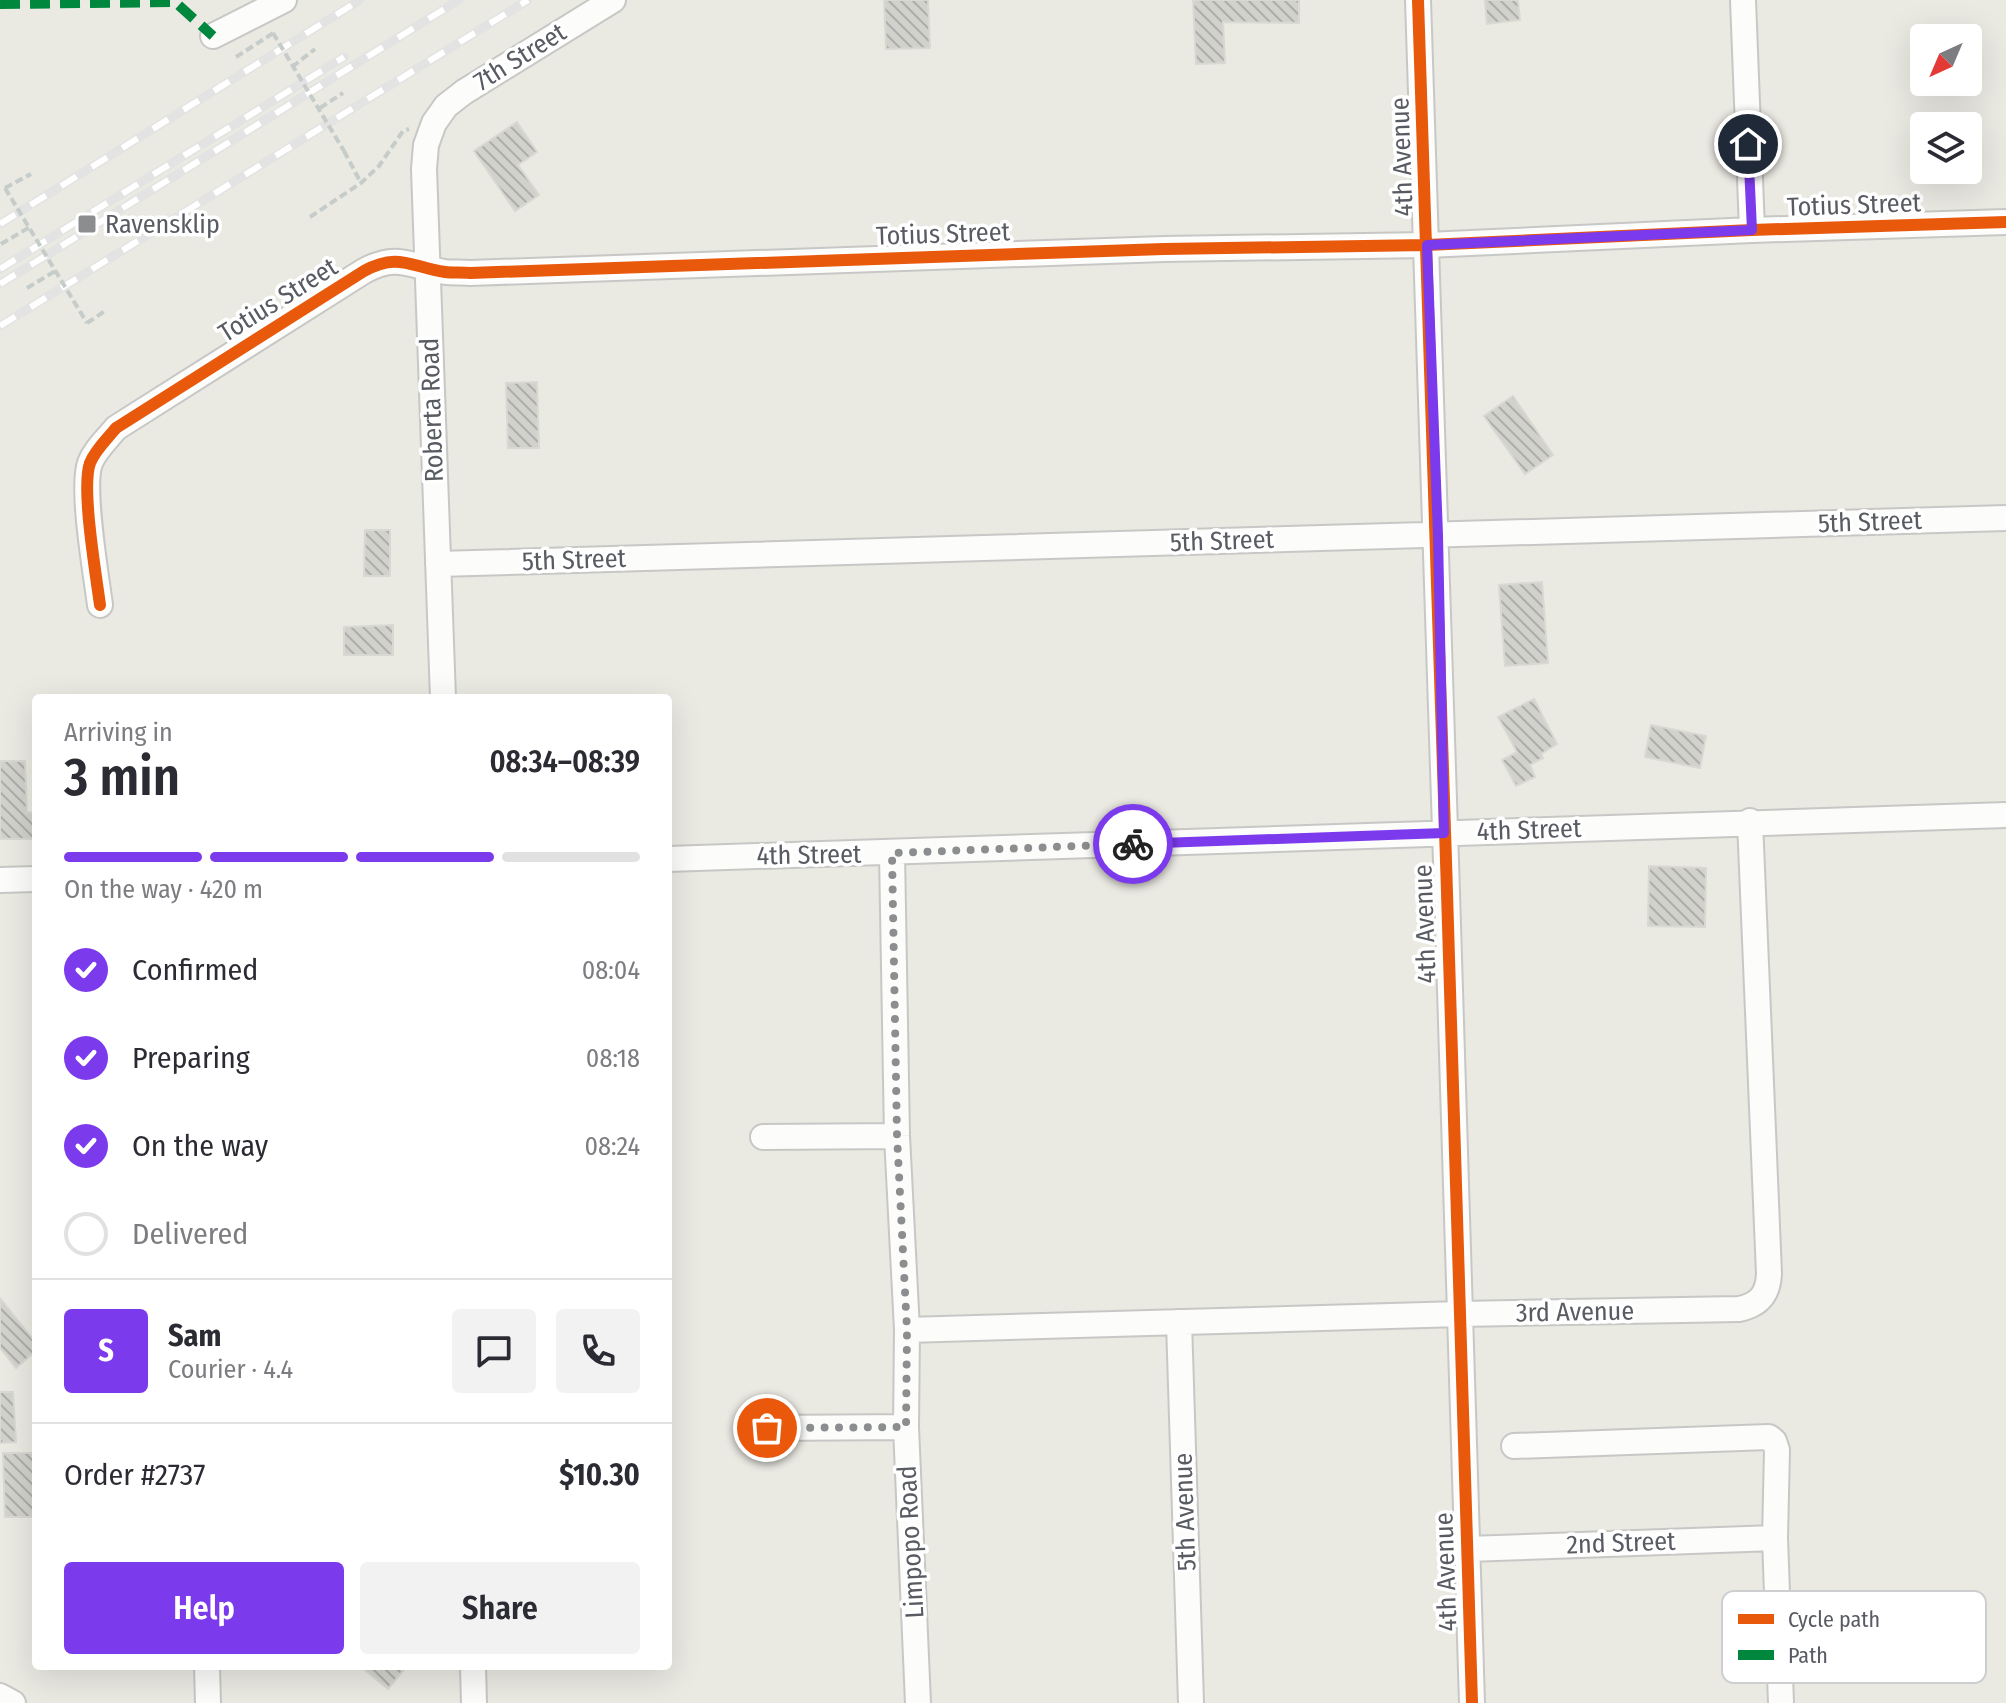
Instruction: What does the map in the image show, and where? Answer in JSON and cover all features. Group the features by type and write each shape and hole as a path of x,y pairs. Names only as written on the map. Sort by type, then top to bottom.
{"street":[{"path":"213,36 284,0"},
{"name":"7th Street","path":"434,123 446,106 464,92 613,0"},
{"name":"4th Avenue","path":"1418,0 1438,535 1444,833 1472,1703"},
{"path":"1743,0 1752,230"},
{"name":"Roberta Road","path":"434,123 426,145 424,169 443,694"},
{"name":"Totius Street","path":"100,605 87,487 90,464 99,448 116,428 378,263 392,260 446,272 470,273 1164,249 1427,245 2006,222"},
{"name":"5th Street","path":"438,564 2006,518"},
{"name":"4th Street","path":"672,859 1750,821 2006,815"},
{"name":"3rd Avenue","path":"907,1330 1739,1309 1752,1306 1763,1297 1769,1274 1750,821"},
{"name":"Limpopo Road","path":"892,853 897,1136 907,1330 906,1427 918,1703"},
{"path":"0,880 32,879"},
{"path":"763,1137 897,1136"},
{"name":"5th Avenue","path":"1179,1322 1191,1703"},
{"path":"767,1428 906,1427"},
{"path":"1514,1446 1769,1437 1777,1450 1777,1591"},
{"name":"2nd Street","path":"1467,1549 1775,1538"},
{"path":"207,1670 208,1703"},
{"path":"473,1670 474,1703"},
{"path":"1780,1683 1781,1703"},
{"path":"0,1696 13,1703"}],"path":[{"path":"236,57 282,27"},
{"path":"273,33 320,108 361,183"},
{"path":"292,67 315,49"},
{"path":"320,108 343,93"},
{"path":"310,217 361,183 379,166 403,131 434,123"},
{"path":"31,174 5,188 87,323 105,311"},
{"path":"1,244 30,227"},
{"path":"27,288 57,270"}],"building":[{"path":"884,0 928,0 930,48 886,49"},
{"path":"1193,0 1299,0 1299,23 1223,22 1225,63 1196,64"},
{"path":"1485,0 1518,0 1520,20 1487,24"},
{"path":"517,122 537,152 518,165 539,195 515,211 474,151"},
{"path":"537,382 539,448 508,448 506,383"},
{"path":"1513,396 1553,455 1525,474 1484,416"},
{"path":"365,530 390,530 390,576 364,576"},
{"path":"1542,582 1548,663 1505,666 1499,585"},
{"path":"393,625 393,655 344,655 344,627"},
{"path":"1534,699 1557,744 1541,754 1543,758 1530,765 1535,777 1516,786 1502,760 1517,752 1498,717"},
{"path":"1651,725 1706,736 1700,768 1645,757"},
{"path":"0,761 25,761 27,812 32,813 32,839 0,839"},
{"path":"1649,866 1706,868 1705,927 1648,926"},
{"path":"0,1298 32,1338 32,1354 16,1368 0,1348"},
{"path":"0,1392 13,1392 16,1442 0,1443"},
{"path":"3,1453 32,1453 32,1517 5,1517"},
{"path":"365,1670 404,1670 388,1689"}],"railway":[{"path":"0,224 360,0"},
{"path":"0,284 459,0"},
{"path":"0,326 528,0"},
{"path":"0,269 344,57"}],"marked path":[{"path":"0,4 175,2 213,36"}],"cycle path":[{"path":"1418,0 1472,1703"},
{"path":"100,605 90,532 88,475 95,454 116,428 364,271 386,262 470,273 1164,249 1427,245 2006,222"}],"way so far":[{"path":"767,1428 906,1427 907,1330 897,1136 892,853 1133,844"}],"place":[{"name":"Ravensklip","path":"87,224"}],"route":[{"path":"1133,844 1444,833 1438,535 1427,245 1752,230 1748,144"}]}
